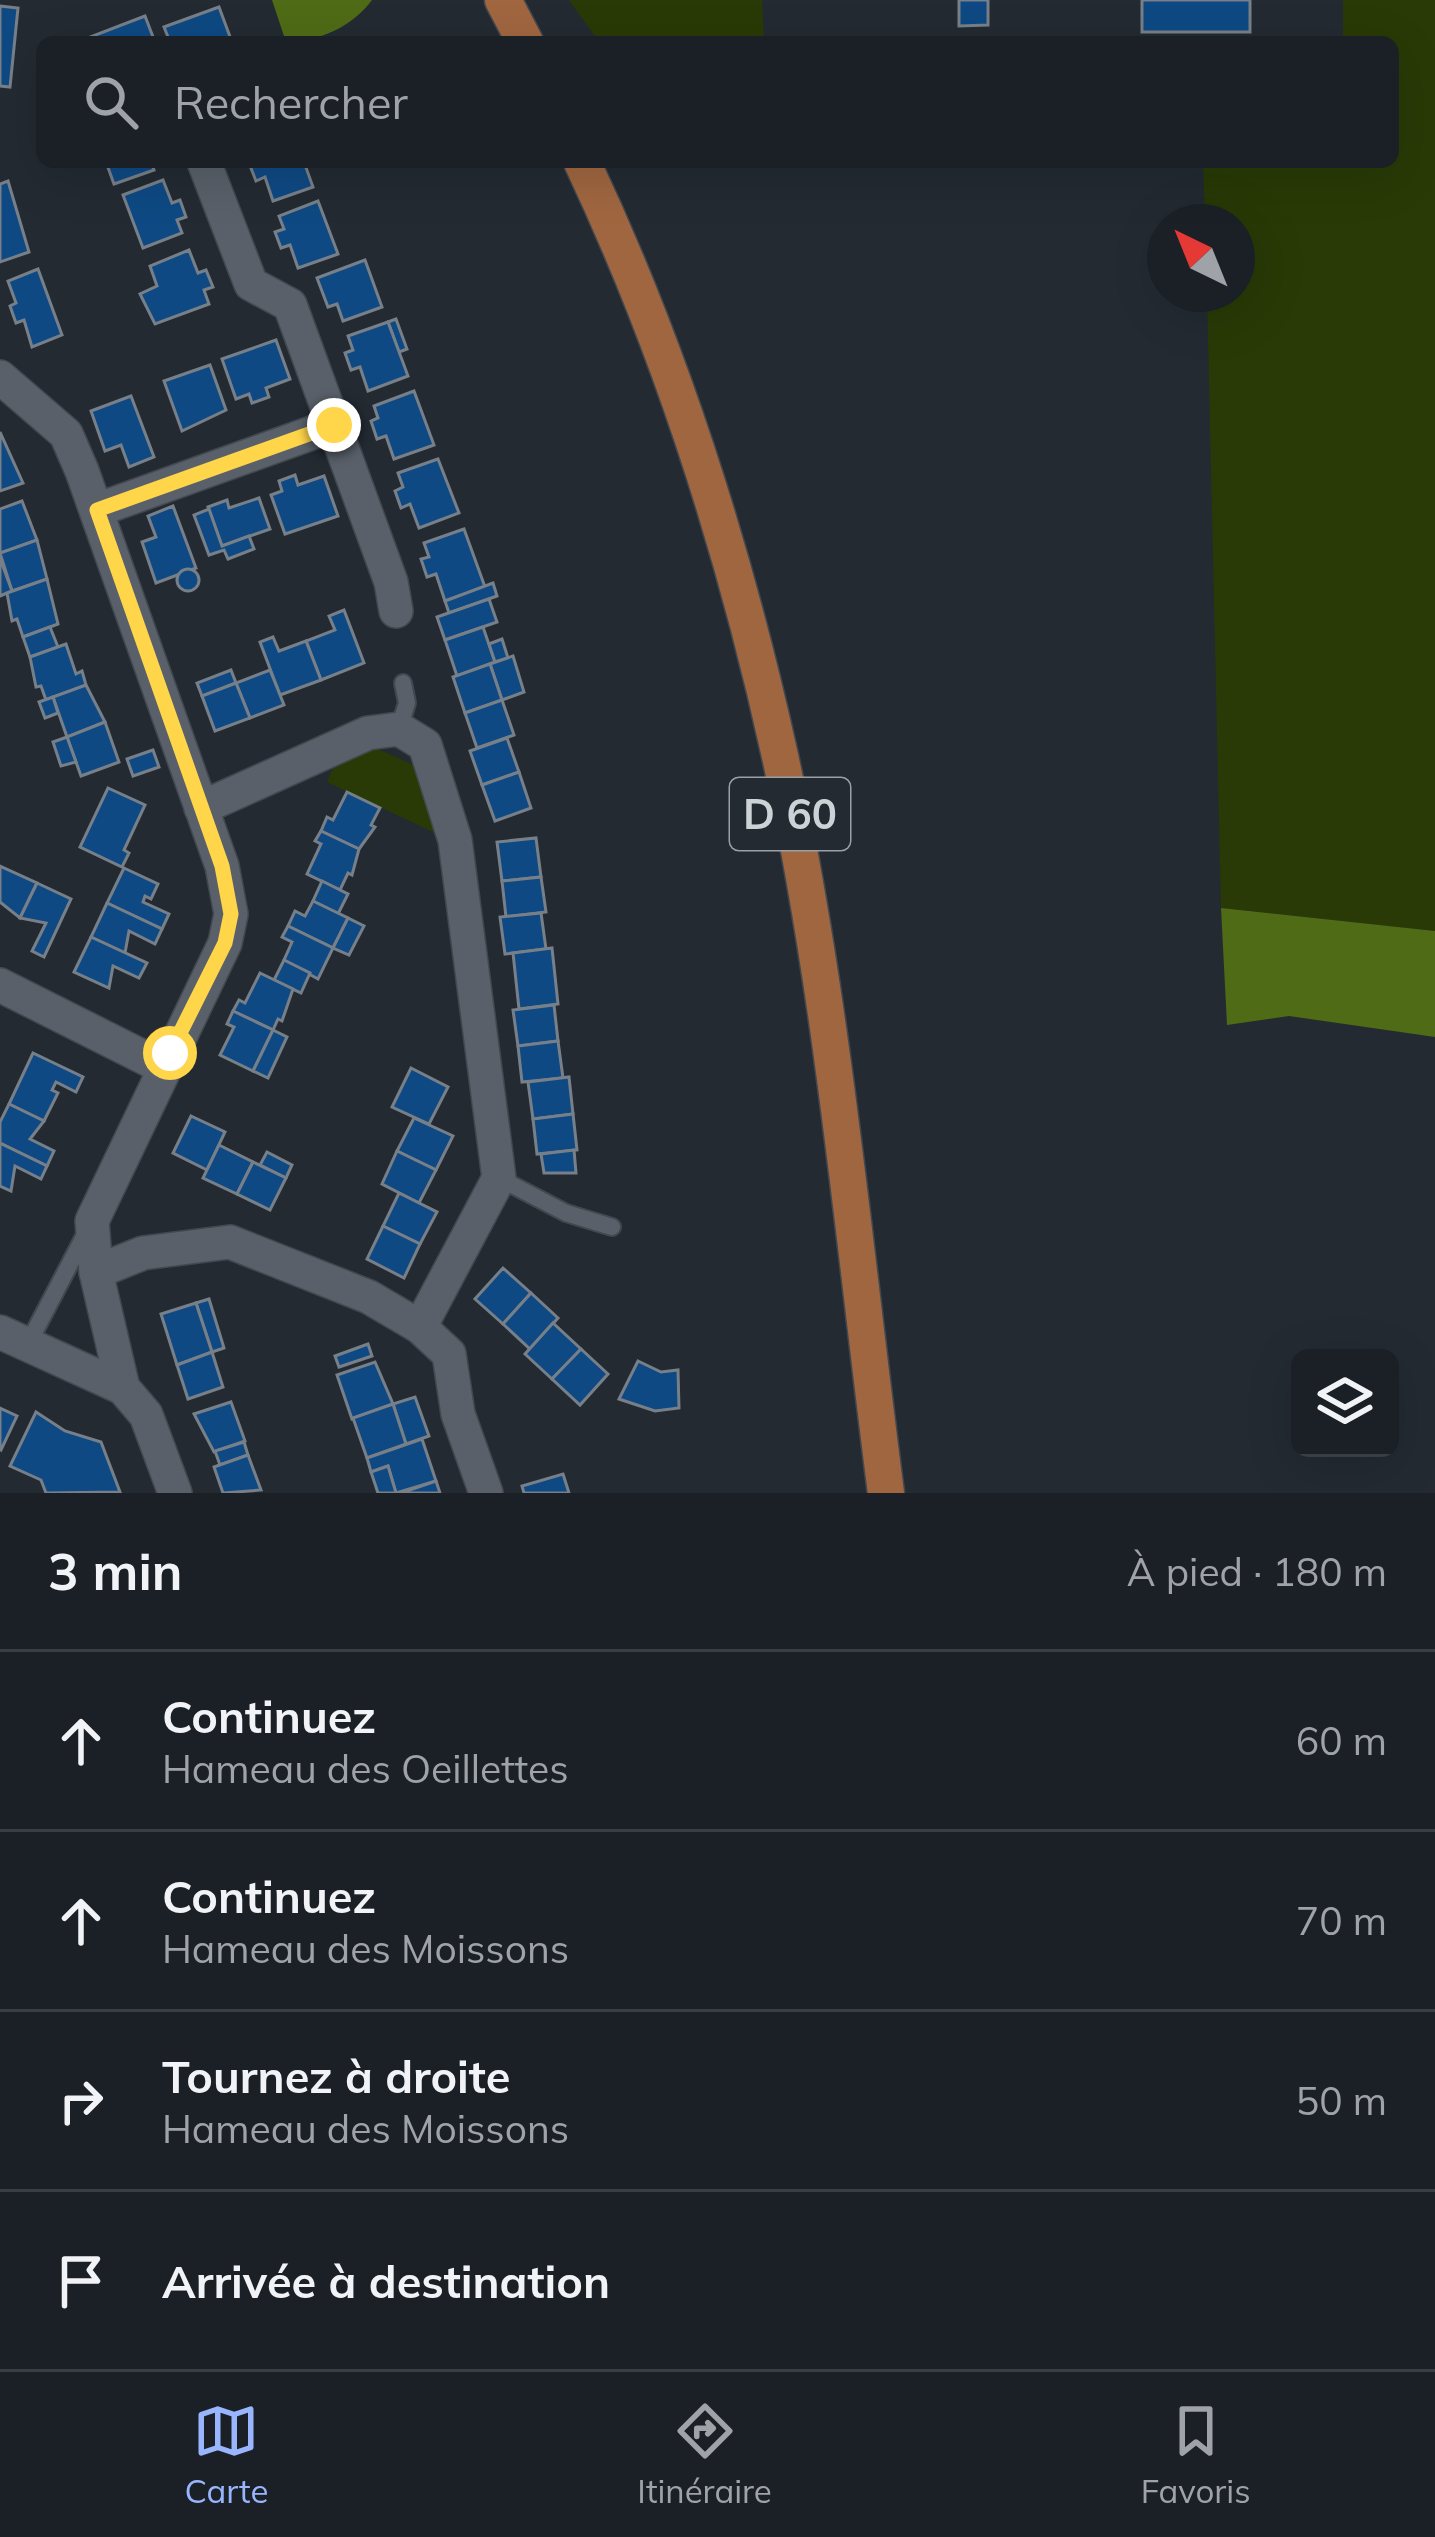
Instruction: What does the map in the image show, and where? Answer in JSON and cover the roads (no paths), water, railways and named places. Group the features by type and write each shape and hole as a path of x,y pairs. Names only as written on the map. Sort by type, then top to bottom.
{"main road":[{"path":"503,0 522,36"},
{"name":"D 60","path":"585,168 664,358 728,555 780,757 820,991 886,1493"}],"street":[{"path":"206,168 251,284 290,305 391,583 396,611"},
{"path":"0,377 66,434 82,471 222,866 231,914 214,969 92,1221 96,1272 123,1388"},
{"path":"97,510 334,425"},
{"path":"201,808 368,733 399,729 425,745 455,840 499,1178 420,1328"},
{"path":"0,986 163,1067"},
{"path":"96,1272 143,1253 230,1242 369,1298 420,1328 448,1354 458,1414 486,1493"},
{"path":"13,1338 123,1388 146,1415 175,1493"}],"lane":[{"path":"399,729 407,703 403,683"},
{"path":"499,1178 566,1213 612,1228"},
{"path":"13,1338 92,1221"}]}
